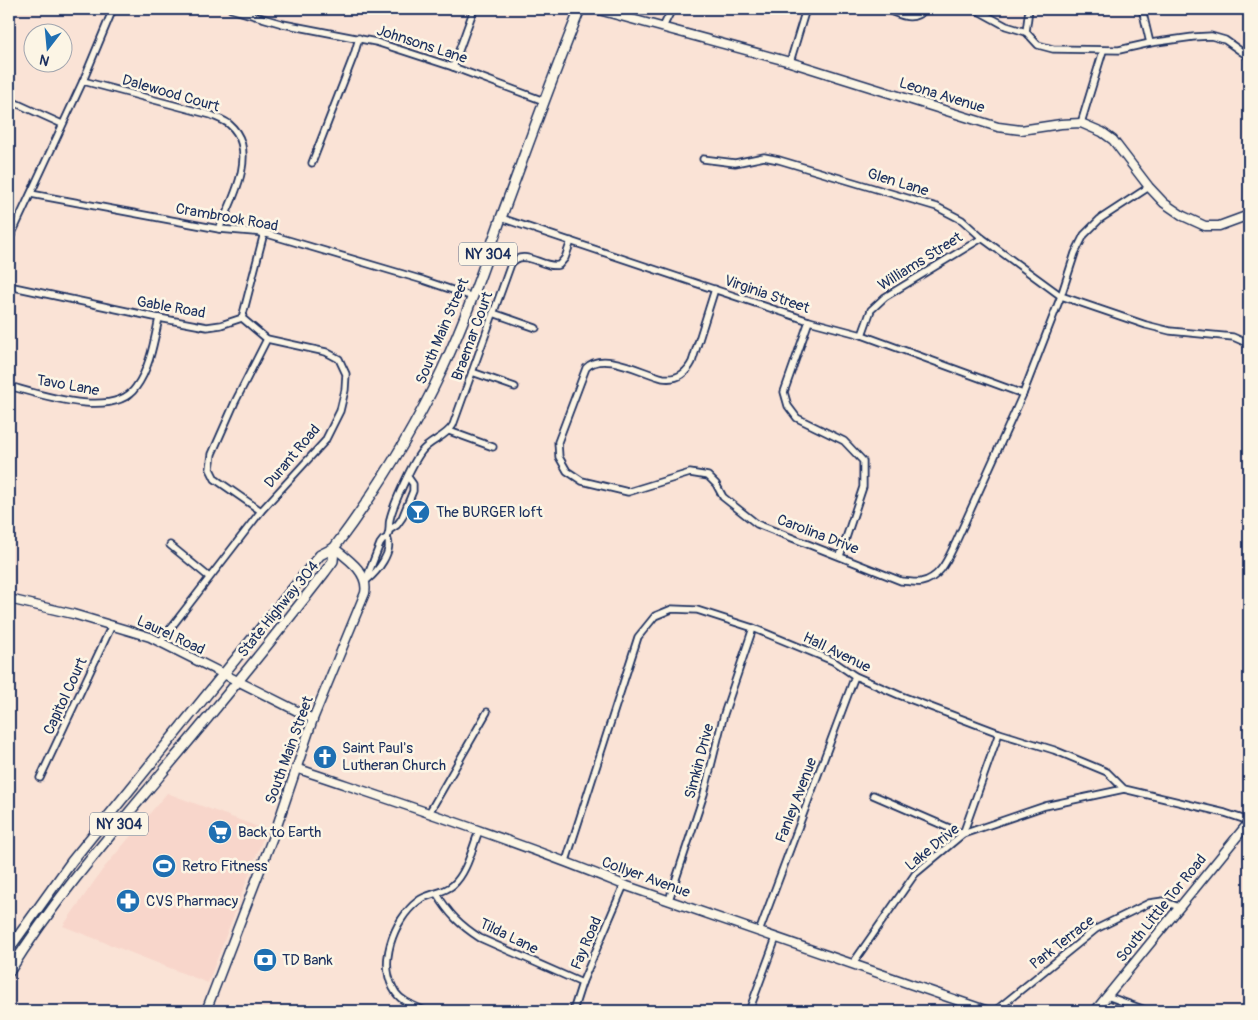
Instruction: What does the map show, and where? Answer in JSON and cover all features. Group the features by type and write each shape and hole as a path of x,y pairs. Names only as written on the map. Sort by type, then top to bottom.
{"main road":[{"name":"South Main Street","path":"334,548 376,489 412,430 446,363 473,297 544,101 580,9"},
{"name":"State Highway 304","path":"9,949 68,866 320,555 334,548"},
{"name":"State Highway 304","path":"9,972 44,919 78,874 332,564 334,548"}],"street":[{"path":"9,240 83,81 113,9"},
{"name":"Johnsons Lane","path":"231,9 252,12 283,24 359,38 454,66 544,101"},
{"path":"454,66 474,9"},
{"name":"Leona Avenue","path":"595,9 790,62 998,127 1021,130 1081,123 1102,132 1113,140 1149,187 1164,203 1183,216 1205,226 1219,226 1249,215"},
{"path":"663,27 672,9"},
{"path":"790,62 806,9"},
{"path":"885,9 913,18 926,9"},
{"path":"975,9 1006,26 1026,32 1038,45 1053,49 1119,50 1150,43 1211,36 1224,40 1249,57"},
{"path":"1026,32 1029,9"},
{"path":"1142,9 1150,43"},
{"path":"312,163 359,38"},
{"path":"1081,123 1102,51"},
{"name":"Dalewood Court","path":"83,81 211,115 228,123 239,136 243,151 238,187 219,229"},
{"path":"9,100 62,124"},
{"name":"Glen Lane","path":"703,159 735,163 764,157 779,160 937,207 962,220 982,238 1061,296"},
{"name":"Carolina Drive","path":"715,289 692,362 688,370 681,376 663,378 606,360 596,361 589,365 582,375 558,442 559,457 567,471 582,481 628,492 690,473 708,476 716,484 723,497 757,524 901,581 920,582 935,576 945,564 956,542 1023,394 1061,296 1075,252 1084,235 1100,219 1149,187"},
{"name":"Crambrook Road","path":"31,194 219,229 264,234 473,297"},
{"name":"Virginia Street","path":"501,218 809,321 862,336 1023,394"},
{"path":"242,318 264,234"},
{"name":"Williams Street","path":"862,336 871,310 884,297 982,238"},
{"name":"Braemar Court","path":"449,431 510,266 515,259 523,257 548,265 559,264 565,258 571,241"},
{"name":"Gable Road","path":"9,286 207,327 221,325 242,318"},
{"path":"1061,296 1146,326 1170,331 1233,337 1249,344"},
{"path":"493,312 536,328"},
{"name":"Tavo Lane","path":"9,386 69,401 101,405 120,400 135,390 144,373 159,318"},
{"name":"Durant Road","path":"160,642 261,511 325,441 340,412 345,390 346,374 339,359 326,352 268,339 242,318"},
{"path":"809,321 784,392 788,406 798,418 844,441 862,461 863,487 840,556"},
{"path":"261,511 215,478 210,469 212,454 219,437 268,339"},
{"path":"472,372 515,387"},
{"path":"408,477 423,450 449,431 493,447"},
{"name":"South Main Street","path":"206,1011 277,826 313,719 365,593 365,582 381,565 389,545 390,518 408,477"},
{"name":"South Main Street","path":"391,529 401,521 413,490 413,484 408,477"},
{"path":"170,545 209,577"},
{"path":"334,548 355,566 365,582"},
{"name":"Laurel Road","path":"9,599 112,625 160,642 313,719"},
{"name":"Hall Avenue","path":"566,861 638,637 655,616 672,609 697,610 753,628 832,661 855,676 899,695 999,734 1054,750 1107,772 1124,788 1225,813 1249,822"},
{"name":"Capitol Court","path":"40,778 112,625"},
{"name":"Simkin Drive","path":"669,900 704,794 724,714 753,628"},
{"name":"Fanley Avenue","path":"759,932 855,676"},
{"path":"430,814 487,712"},
{"path":"873,795 963,834 999,734"},
{"name":"Collyer Avenue","path":"296,768 566,861 624,885 988,1011"},
{"name":"Lake Drive","path":"853,963 915,874 963,834 1045,806 1124,788"},
{"name":"South Little Tor Road","path":"1095,1011 1249,822"},
{"path":"425,1011 396,994 388,974 388,951 396,929 407,911 420,899 437,894 453,885 464,871 479,831"},
{"name":"Fay Road","path":"573,1011 582,983 624,885"},
{"name":"Tilda Lane","path":"437,894 449,913 480,938 582,983"},
{"name":"Park Terrace","path":"995,1011 1096,929 1149,903 1163,901 1179,907"},
{"path":"749,1011 776,938"},
{"path":"1107,996 1148,1011"}],"shaded area":[{"path":"167,793 266,830 208,983 63,926 103,869"}],"place":[{"name":"The BURGER loft","path":"418,512"},
{"name":"Saint Paul's Lutheran Church","path":"325,757"},
{"name":"Back to Earth","path":"220,832"},
{"name":"Retro Fitness","path":"164,866"},
{"name":"CVS Pharmacy","path":"128,901"},
{"name":"TD Bank","path":"265,960"}]}
